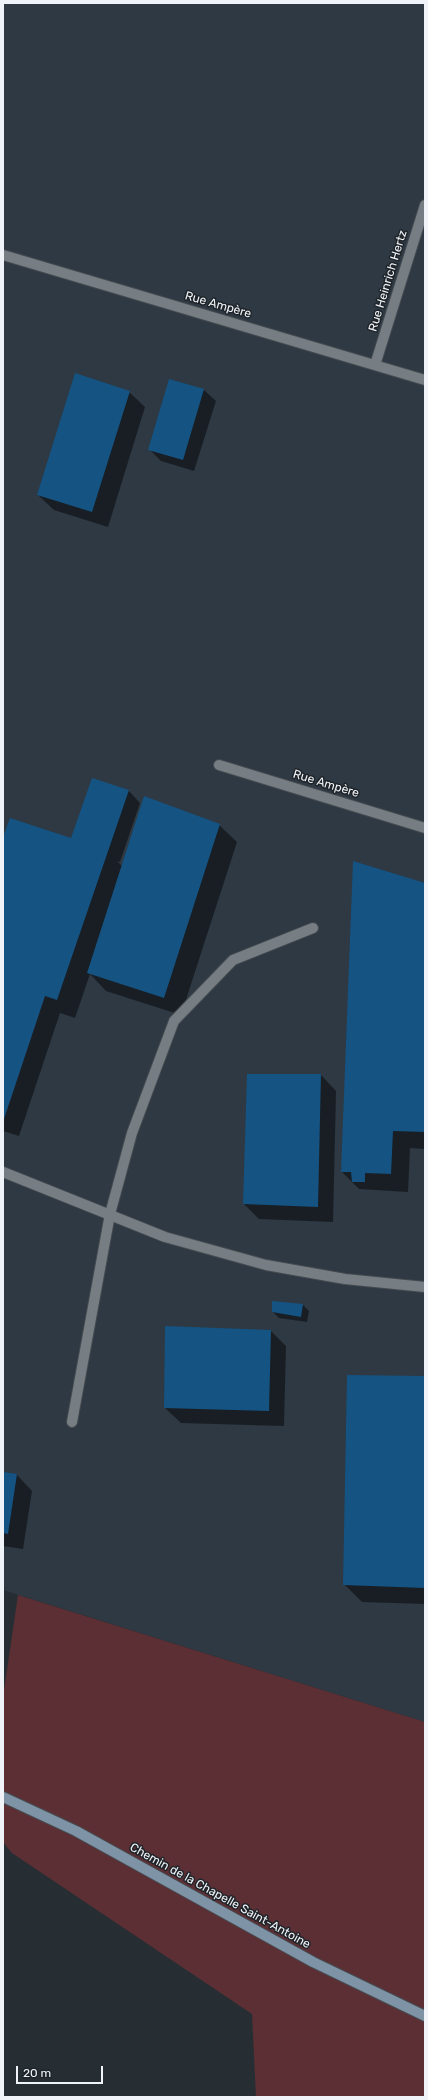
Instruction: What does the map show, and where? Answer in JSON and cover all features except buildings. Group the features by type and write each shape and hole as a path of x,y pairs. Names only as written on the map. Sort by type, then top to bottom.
{"main road":[{"name":"Chemin de la Chapelle Saint-Antoine","path":"3,1797 76,1831 313,1962 425,2016"}],"street":[{"name":"Rue Heinrich Hertz","path":"375,365 425,205"},
{"name":"Rue Ampère","path":"3,255 425,380"},
{"name":"Rue Ampère","path":"218,765 425,828"},
{"path":"72,1422 110,1214 132,1133 174,1021 233,960 313,928"},
{"path":"3,1172 165,1236 266,1265 345,1279 425,1287"}],"shaded area":[{"path":"3,3 425,3 425,1722 3,1590"},
{"path":"18,1595 425,1722 425,2097 256,2097 252,2014 12,1853 3,1842 3,1697"}]}
